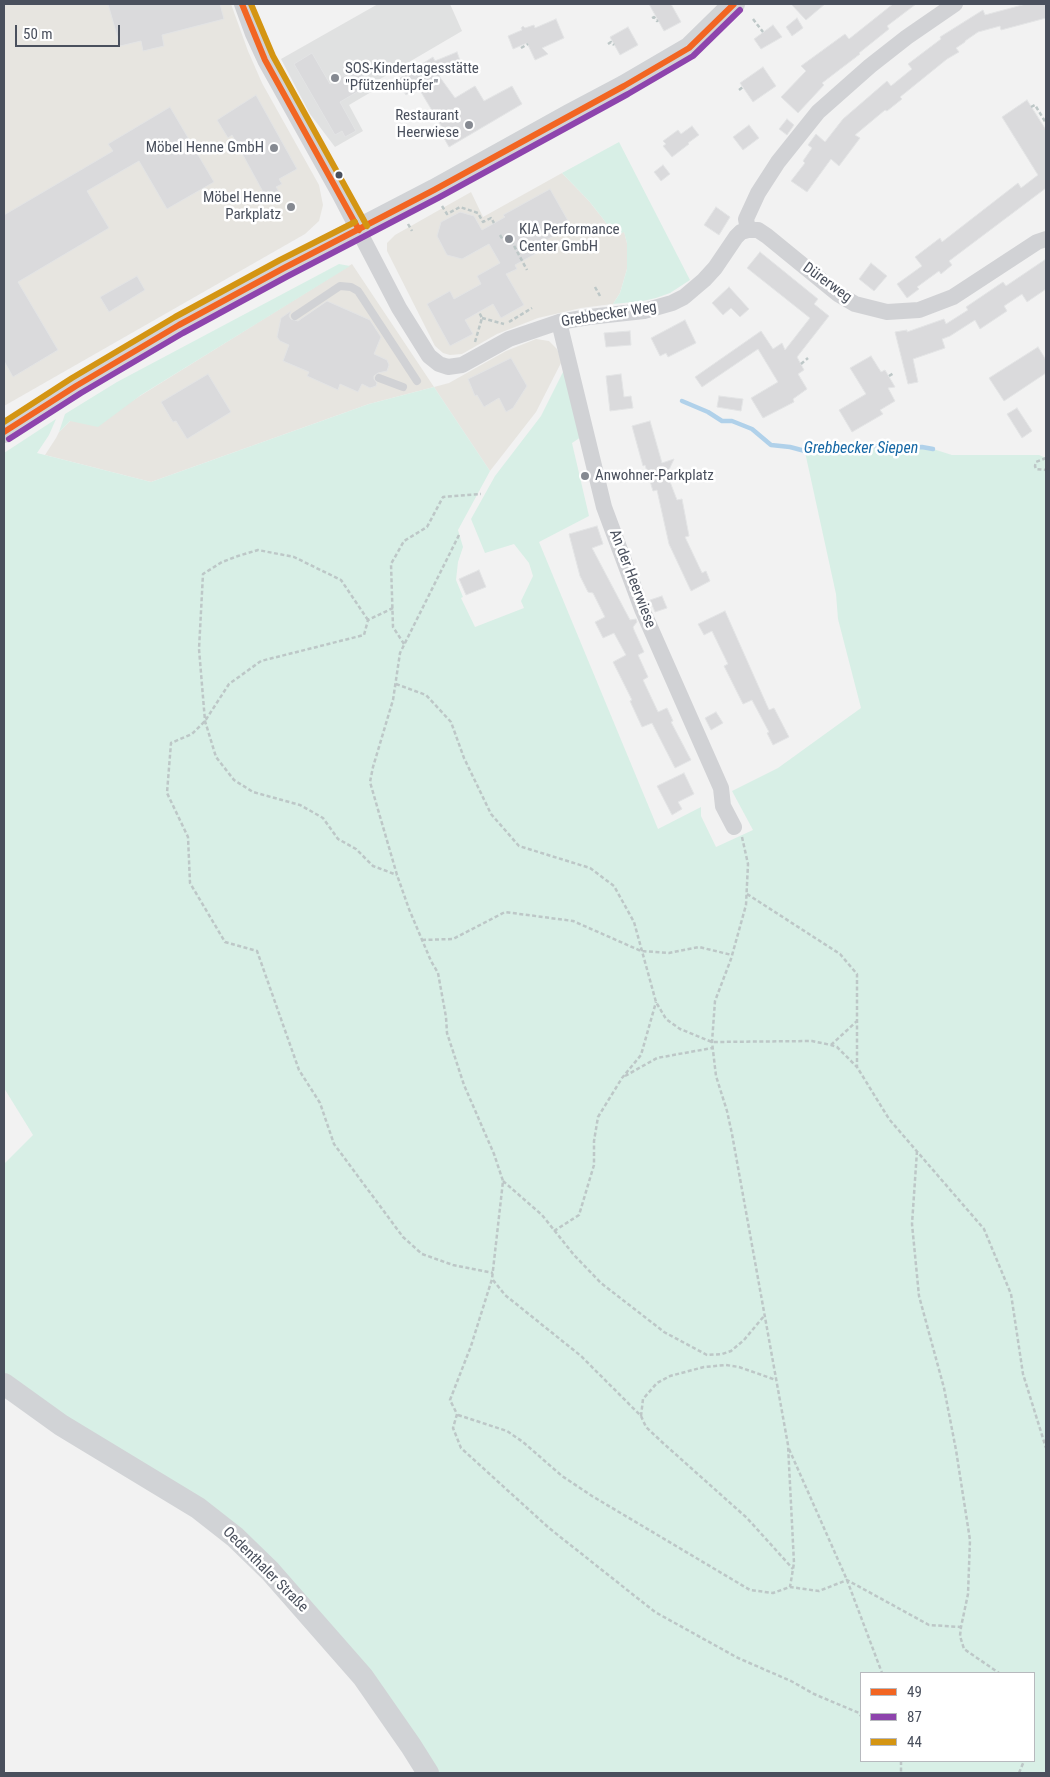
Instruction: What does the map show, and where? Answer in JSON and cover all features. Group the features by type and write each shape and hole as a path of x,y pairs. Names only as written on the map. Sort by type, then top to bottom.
{"main road":[{"path":"4,432 76,386 179,325 434,190 624,86 689,48 734,4"},
{"name":"Oedenthaler Straße","path":"4,1384 61,1426 198,1508 235,1537 270,1571 363,1677 428,1773"}],"street":[{"name":"Grebbecker Weg","path":"242,4 265,60 359,230 412,331 428,356 439,364 457,367 509,339 559,322 589,316 644,311 672,304 684,297 704,280 715,268 736,237 741,232 748,230"},
{"path":"748,230 746,219 758,194 778,162 818,112 870,66 914,32 955,4"},
{"name":"Dürerweg","path":"748,230 758,230 767,236 838,294 855,304 887,312 919,310 953,297 1036,242 1046,239"},
{"name":"An der Heerwiese","path":"559,322 604,507 642,609 721,788 723,806 738,831"}],"lane":[{"path":"295,316 335,289 345,286 351,287 358,291 371,309 417,381"},
{"path":"379,378 403,388"}],"path":[{"path":"652,18 654,17 658,20"},
{"path":"754,19 763,32"},
{"path":"608,44 611,42 614,45"},
{"path":"521,48 527,44"},
{"path":"739,90 743,87"},
{"path":"1031,107 1034,105 1044,122"},
{"path":"443,208 447,214 460,207 478,213 483,222 490,218 494,224"},
{"path":"408,225 412,232"},
{"path":"500,236 503,240 512,242 527,270"},
{"path":"595,287 600,296"},
{"path":"482,318 505,324 532,308"},
{"path":"473,347 482,318 479,312"},
{"path":"801,364 808,358"},
{"path":"889,376 894,373"},
{"path":"1046,458 1036,462 1035,466 1036,469 1046,470"},
{"path":"404,644 394,627 391,564 404,541 427,527 443,497 481,494"},
{"path":"459,535 400,653 391,707 370,782 397,875 422,940 438,973 446,1017 446,1033 464,1085 494,1154 503,1181 492,1279 471,1346 450,1400 457,1414 453,1428 462,1448 549,1528 655,1612 738,1658 860,1714"},
{"path":"368,620 341,580 294,557 258,550 222,562 203,574 199,649 205,722 216,757 234,780 253,792 300,805 323,818 338,838 356,849 373,866 397,875"},
{"path":"392,608 368,620 364,635 261,661 230,684 205,722 192,734 171,743 167,793 188,837 190,882 225,942 257,951 299,1070 320,1103 334,1144 403,1237 422,1254 453,1265 493,1273"},
{"path":"396,684 426,695 451,722 464,758 491,814 519,846 590,868 614,886 634,922 656,1002 666,1019 680,1029 712,1042 812,1041 831,1045 837,1048 857,1067 889,1119 984,1229 1011,1294 1023,1374 1046,1448"},
{"path":"738,831 748,864 747,894 742,922 715,1001 712,1048 716,1076 732,1134 788,1445 794,1563 790,1587"},
{"path":"747,894 840,954 857,974 857,1067"},
{"path":"422,940 453,939 505,912 573,921 641,951 669,953 699,947 732,955"},
{"path":"554,1231 579,1215 594,1165 594,1141 598,1117 622,1078 642,1055 656,1002"},
{"path":"831,1045 857,1021"},
{"path":"622,1078 657,1058 712,1048"},
{"path":"917,1151 912,1224 919,1296 944,1388 970,1540 968,1594 960,1636 964,1649 998,1672"},
{"path":"503,1181 542,1214 554,1231 601,1282 641,1316 664,1332 707,1355 722,1354 730,1351 744,1340 764,1315"},
{"path":"492,1279 505,1295 581,1356 641,1416 646,1426 662,1443 747,1518 768,1539 793,1569"},
{"path":"641,1416 643,1399 657,1383 670,1376 704,1367 726,1365 739,1367 776,1380"},
{"path":"457,1414 507,1431 523,1442 562,1476 592,1496 750,1590 773,1593 790,1587 819,1590 847,1580 929,1625 961,1627"},
{"path":"788,1445 847,1580 882,1672"}],"shaded area":[{"path":"4,4 231,4 262,83 319,185 323,205 319,221 305,234 4,406"},
{"name":"SOS-Kindertagesstätte \"Pfützenhüpfer\"","path":"378,4 450,4 462,31 375,82 378,88 349,105 363,131 335,147 310,114 281,59"},
{"path":"562,173 589,201 615,236 624,231 627,243 627,269 620,293 613,304 581,308 538,318 497,334 462,354 450,355 443,353 435,346 387,251 387,243 395,235 471,192 483,217"},
{"path":"352,264 434,387 369,404 151,482 45,455 59,432 70,421 127,404"},
{"path":"536,339 549,341 557,349 562,361 536,412 490,471 434,387 449,383 506,351"}],"green space":[{"path":"619,142 690,280 670,293 656,298 613,304 620,293 627,269 627,243 624,232 615,236 589,201 562,173"},
{"path":"339,264 350,266 141,395 98,427 70,421 59,432 65,414 117,382"},
{"path":"565,368 581,437 572,443 589,516 539,542 658,829 701,807 701,816 716,847 753,830 732,791 778,768 861,708 838,619 836,594 805,452 811,453 817,450 828,452 844,447 875,447 884,450 914,447 933,449 952,455 1039,455 1046,458 1046,1773 433,1773 284,1578 4,1375 4,1164 33,1135 4,1088 4,453 56,419 49,435 37,453 151,482 369,404 434,387 490,471 458,530 463,547 458,562 456,580 463,597 461,598 475,627 524,608 521,601 533,576 529,563 514,544 485,553 471,519 495,476 541,416"}],"building":[{"path":"108,4 220,4 224,19 162,35 164,46 143,51 141,41 120,46"},
{"path":"649,4 671,4 681,22 664,31"},
{"path":"791,4 825,4 806,20"},
{"path":"893,4 916,4 887,26 889,29 860,54 822,83 824,85 798,113 781,97 806,71 801,66 845,34 849,39"},
{"path":"1026,4 1046,4 1046,18 1001,30 1000,26 978,32 956,48 959,52 947,59 900,97 902,99 887,111 885,110 855,135 860,138 839,166 831,159 807,192 791,181 805,163 803,161 812,148 808,145 816,134 825,142 843,119 887,81 891,86 912,69 908,64 941,39 940,37 983,10 985,15"},
{"path":"797,18 803,28 792,36 786,27"},
{"path":"556,19 564,38 542,48 548,54 535,60 527,43 513,49 508,36 522,30 523,26 525,28 534,25 535,28"},
{"path":"773,25 782,37 761,49 754,39"},
{"path":"628,27 638,45 620,55 610,37"},
{"path":"457,52 462,66 439,76 455,98 475,86 484,101 512,86 522,104 449,147 440,131 443,129 418,87 406,95 397,80 433,57 435,61"},
{"path":"312,53 330,84 359,67 369,85 340,102 356,131 345,137 342,131 335,135 294,64"},
{"path":"763,67 776,86 753,102 740,83"},
{"path":"256,95 297,169 279,179 282,184 276,187 281,194 268,201 232,135 228,138 217,120"},
{"path":"1027,100 1046,130 1046,188 949,261 952,265 941,274 939,271 917,287 919,289 907,298 897,284 922,266 915,257 940,238 942,242 1018,183 1021,188 1038,175 1002,117"},
{"path":"170,107 214,182 167,209 139,161 87,191 109,228 18,282 58,350 13,377 4,361 4,215 113,151 108,144"},
{"path":"787,119 794,125 787,135 779,129"},
{"path":"749,125 759,138 743,150 733,137"},
{"path":"692,126 699,135 672,157 663,146 666,144 663,141 678,130 681,134"},
{"path":"663,165 670,174 661,181 654,172"},
{"path":"550,189 571,226 534,247 537,253 515,265 517,269 506,274 524,305 501,318 493,304 465,320 473,334 450,346 427,304 450,291 454,299 481,284 477,276 500,263 489,244 462,259 447,255 437,236 441,222 460,212 474,216 482,230 505,217 503,215"},
{"path":"716,207 730,217 719,235 704,225"},
{"path":"760,252 818,299 814,304 829,316 797,357 804,370 798,374 807,389 793,399 794,402 763,418 751,398 778,382 758,349 702,387 695,377 761,331 773,349 782,343 785,350 810,318 747,268"},
{"path":"1046,259 1046,289 1027,302 1022,294 1004,306 1007,311 980,329 975,320 942,339 945,348 913,359 918,382 908,384 895,332 907,330 907,332 944,319 946,324 968,310 966,307 1003,282 1006,286"},
{"path":"871,263 887,276 874,291 859,279"},
{"path":"137,276 145,290 109,312 100,297"},
{"path":"729,287 749,309 740,317 731,308 723,315 712,303"},
{"path":"327,301 370,320 381,337 374,354 387,360 389,365 387,371 374,376 377,383 376,386 370,388 362,384 358,392 340,384 338,390 307,376 309,372 283,361 289,345 280,341 277,337 281,318 291,311 289,316 291,319 298,321"},
{"path":"685,320 696,343 668,357 666,353 660,356 651,338"},
{"path":"630,331 631,345 606,347 604,333"},
{"path":"1038,347 1046,360 1046,373 1004,401 989,378"},
{"path":"871,356 881,372 885,370 895,387 888,388 895,401 880,410 883,414 852,432 839,410 866,394 850,368"},
{"path":"511,358 527,386 513,408 506,412 499,398 484,407 477,395 475,396 468,379"},
{"path":"208,374 231,412 187,439 176,421 173,422 161,402"},
{"path":"621,374 624,397 631,396 633,408 610,411 606,376"},
{"path":"719,396 743,399 741,411 717,407"},
{"path":"1017,408 1032,431 1022,438 1007,414"},
{"path":"650,421 662,463 674,459 667,474 677,500 682,499 689,536 685,537 702,573 706,571 710,581 691,591 669,544 657,490 653,491 645,465 643,466 632,426"},
{"path":"597,526 603,544 592,548 630,620 636,619 637,622 633,627 644,652 638,655 648,677 643,680 658,712 667,708 673,721 671,722 691,760 675,768 652,723 642,727 630,701 632,700 613,662 626,655 614,633 603,638 595,622 605,617 593,593 588,592 580,576 569,534"},
{"path":"479,570 486,587 466,595 459,579"},
{"path":"662,596 667,608 655,612 650,600"},
{"path":"725,611 769,710 774,708 789,737 773,745 767,733 769,732 752,700 743,704 724,666 728,664 712,631 704,635 698,624"},
{"path":"716,712 723,723 711,730 705,718"},
{"path":"684,773 694,794 678,802 682,809 672,815 657,786"}],"waterway":[{"name":"Grebbecker Siepen","path":"682,401 708,412 722,421 732,421 752,429 771,445 812,452 817,449 829,451 845,446 875,446 884,449 922,447 933,449"}],"transit line":[{"name":"49","path":"242,4 265,60 359,230"},
{"name":"44","path":"251,4 273,56 367,226"},
{"name":"49","path":"4,432 76,386 179,325 434,190 624,86 689,48 734,4"},
{"name":"87","path":"9,439 81,393 183,333 438,198 628,94 693,56 740,10"},
{"name":"44","path":"4,422 72,378 175,317 355,222"}],"place":[{"name":"SOS-Kindertagesstätte \"Pfützenhüpfer\"","path":"335,78"},
{"name":"Restaurant Heerwiese","path":"469,125"},
{"name":"Möbel Henne GmbH","path":"274,148"},
{"name":"Möbel Henne Parkplatz","path":"291,207"},
{"name":"KIA Performance Center GmbH","path":"509,239"},
{"name":"Anwohner-Parkplatz","path":"585,476"}]}
